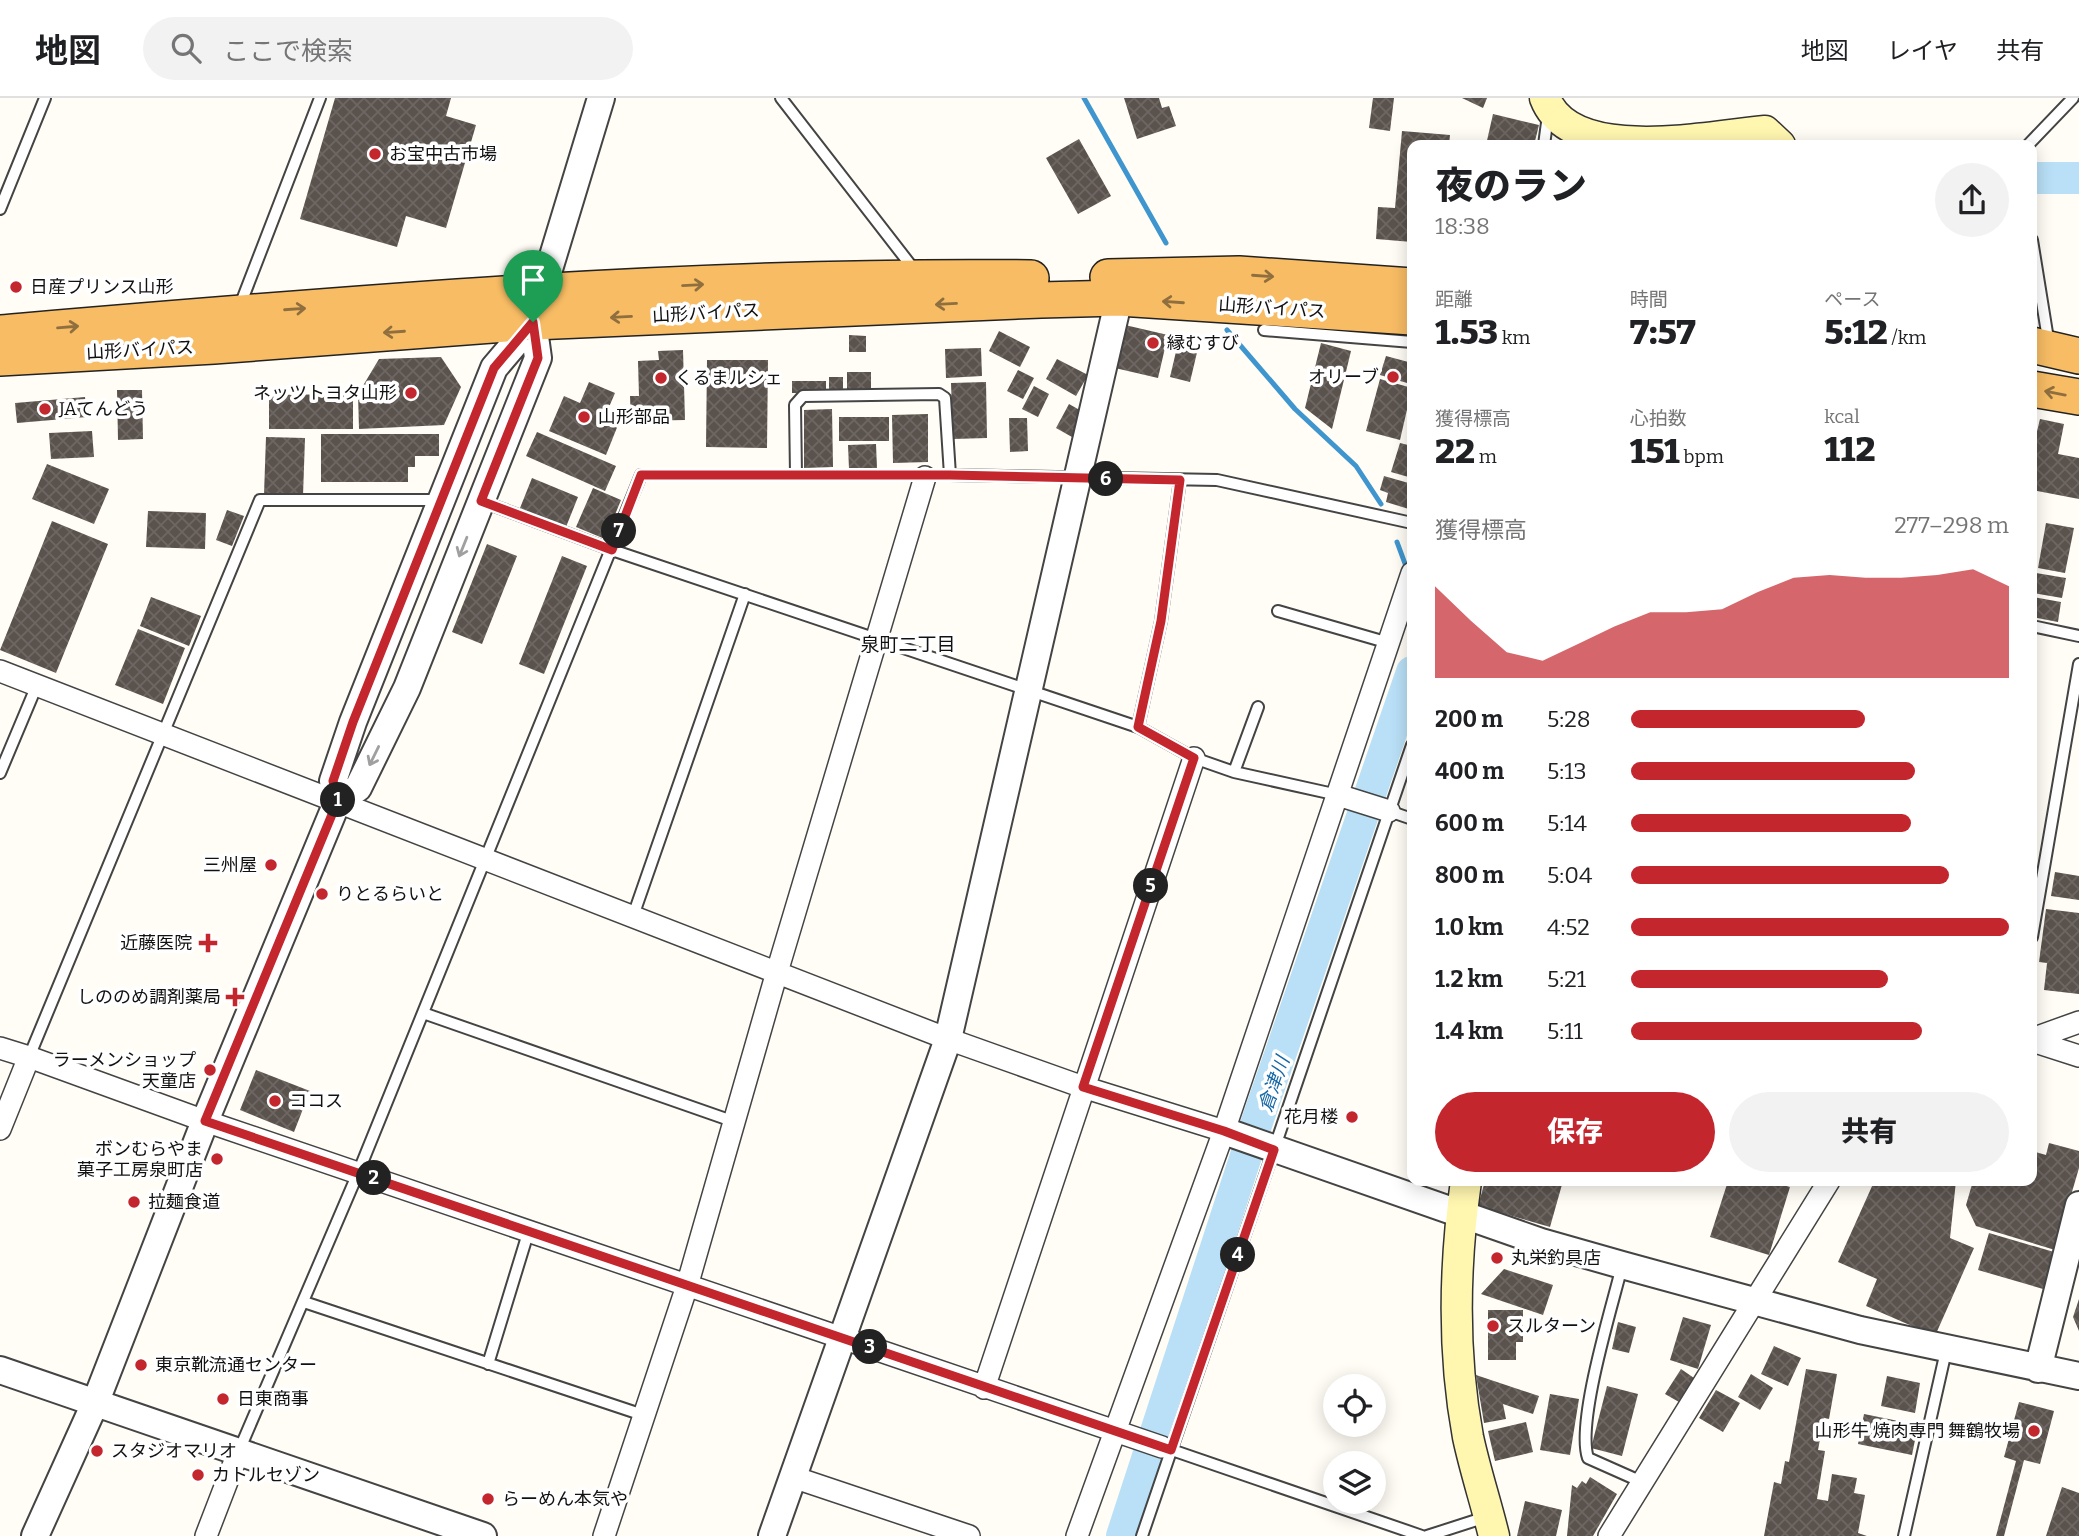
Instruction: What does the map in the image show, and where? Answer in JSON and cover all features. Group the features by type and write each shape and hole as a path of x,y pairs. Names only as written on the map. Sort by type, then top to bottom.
{"highway":[{"name":"山形バイパス","path":"0,358 214,346 538,307 920,277 1239,274 1407,286"},
{"name":"山形バイパス","path":"0,332 237,313 538,307 787,309 1119,298 1407,317"},
{"path":"2037,389 2079,397"}],"main road":[{"path":"1547,103 1568,127 1610,138 1651,140"},
{"path":"1680,140 1765,131 1775,140"},
{"path":"1465,1186 1454,1290 1457,1360 1468,1438 1491,1526"}],"street":[{"path":"338,800 358,789 407,688 538,358 538,307 601,98"},
{"path":"772,1536 948,1039 1119,298"},
{"path":"35,1536 96,1401 205,1121 338,800 333,781 345,746 494,368 538,307"},
{"path":"604,1536 687,1286 777,972 925,477"},
{"path":"1077,1536 1119,1433 1343,796 1407,588"},
{"path":"0,671 948,1039 1083,1087 1224,1131 1462,1212 1541,1242 1756,1303 1946,1350 2079,1376"},
{"path":"984,1388 1194,758"},
{"path":"1343,796 1386,810"},
{"path":"2037,1038 2079,1022"},
{"path":"2037,1042 2079,1056"},
{"path":"0,1048 205,1121 1166,1448"},
{"path":"0,1129 29,1057"},
{"path":"1609,1536 1756,1303 1826,1186"},
{"path":"2038,1369 2079,1205"},
{"path":"0,1370 483,1536"},
{"path":"206,1536 238,1452"},
{"path":"793,1477 969,1536"}],"lane":[{"path":"0,209 45,98"},
{"path":"237,313 320,98"},
{"path":"781,98 920,277"},
{"path":"2033,140 2073,98"},
{"path":"1544,140 1547,103"},
{"path":"2037,266 2053,349"},
{"path":"1264,331 1407,342"},
{"path":"796,475 795,405 803,397 939,394 945,398 950,475"},
{"path":"238,1452 358,1172 641,475 950,475 1217,480 1407,522"},
{"path":"1138,727 1161,621 1180,480"},
{"path":"29,1057 260,500 441,500"},
{"path":"481,501 612,550 1138,727 1194,758 1234,772 1343,796"},
{"path":"633,916 745,594"},
{"path":"1278,611 1389,643"},
{"path":"2037,627 2079,636"},
{"path":"2037,910 2079,664"},
{"path":"0,773 37,685"},
{"path":"1234,772 1258,707"},
{"path":"1142,1536 1166,1448 1274,1150 1386,810 1407,758"},
{"path":"1386,810 1407,817"},
{"path":"2037,865 2045,868"},
{"path":"423,1013 734,1122"},
{"path":"488,1364 529,1230"},
{"path":"1622,1265 1591,1398 1584,1445 1588,1458 1642,1482"},
{"path":"304,1302 646,1416"},
{"path":"1904,1536 1946,1350"},
{"path":"1166,1448 1424,1536 1491,1526"}],"building":[{"path":"335,98 451,98 446,116 476,125 446,228 406,216 397,247 300,219"},
{"path":"1124,98 1159,98 1162,108 1169,106 1176,126 1137,139"},
{"path":"1373,98 1394,98 1390,131 1369,128"},
{"path":"1462,98 1487,98 1483,108"},
{"path":"1493,114 1539,125 1535,140 1487,140"},
{"path":"1402,131 1450,135 1450,140 1407,140 1407,242 1376,239 1378,207 1395,208"},
{"path":"1079,139 1111,196 1078,214 1046,158"},
{"path":"1125,325 1168,335 1158,378 1115,368"},
{"path":"999,331 1030,347 1020,367 989,351"},
{"path":"849,335 866,336 866,352 849,352"},
{"path":"1179,339 1199,344 1190,382 1170,377"},
{"path":"1321,343 1351,351 1332,429 1305,408"},
{"path":"981,348 982,376 946,378 945,349"},
{"name":"くるまルシェ","path":"683,350 685,420 631,421 630,396 639,396 638,361 659,360 658,351"},
{"path":"1386,356 1407,362 1407,383 1380,375"},
{"path":"441,357 461,387 444,425 359,429 358,394 379,359"},
{"path":"1057,359 1088,375 1076,396 1046,379"},
{"path":"707,360 768,360 767,448 706,447"},
{"path":"1018,370 1034,378 1023,399 1007,391"},
{"path":"847,372 871,372 871,392 847,393"},
{"path":"829,377 843,377 843,391 829,390"},
{"path":"1380,379 1407,387 1407,410 1400,440 1366,431"},
{"path":"792,381 826,381 826,393 792,393"},
{"name":"山形部品","path":"589,382 615,393 606,414 620,420 606,455 549,431 564,396 580,403"},
{"path":"986,382 987,438 953,439 951,383"},
{"path":"1034,386 1049,394 1038,417 1022,409"},
{"path":"117,390 142,390 143,439 118,440"},
{"path":"353,394 353,429 269,429 269,395"},
{"path":"85,397 87,417 17,423 15,403"},
{"path":"1069,404 1085,413 1072,437 1056,428"},
{"path":"832,409 833,467 804,468 804,410"},
{"path":"928,414 928,462 893,463 892,415"},
{"path":"839,417 889,417 889,441 839,441"},
{"path":"1009,418 1027,418 1028,451 1010,452"},
{"path":"2040,419 2064,424 2058,454 2079,458 2079,499 2037,491 2037,431"},
{"path":"92,431 94,457 51,459 49,433"},
{"path":"537,432 616,466 605,491 526,456"},
{"path":"321,434 439,434 439,456 415,456 415,467 408,467 408,482 321,482"},
{"path":"266,437 305,438 303,496 264,494"},
{"path":"1400,443 1407,445 1407,477 1391,472"},
{"path":"876,444 877,468 849,469 848,445"},
{"path":"47,464 109,489 94,524 32,499"},
{"path":"1384,476 1407,483 1407,508 1386,502 1388,493 1380,490"},
{"path":"532,478 578,497 566,527 520,508"},
{"path":"593,488 621,500 605,539 576,527"},
{"path":"227,510 244,516 232,546 216,540"},
{"path":"148,511 206,513 205,549 146,547"},
{"path":"52,521 108,544 56,673 0,650"},
{"path":"2046,523 2074,528 2065,573 2038,568"},
{"path":"487,544 517,556 482,644 452,632"},
{"path":"562,556 587,566 544,674 519,664"},
{"path":"2037,573 2066,578 2062,598 2037,594"},
{"path":"151,597 201,616 189,646 140,626"},
{"path":"2037,598 2061,602 2058,622 2037,618"},
{"path":"138,629 185,648 163,704 115,685"},
{"path":"2055,872 2079,876 2079,900 2051,896"},
{"path":"2046,909 2079,913 2079,994 2044,990 2047,963 2039,962"},
{"name":"ココス","path":"256,1070 310,1091 294,1132 240,1110"},
{"path":"2049,1143 2079,1151 2079,1168 2055,1250 1976,1226 1966,1205 1972,1186 2037,1186 2037,1152 2046,1155"},
{"path":"1484,1186 1562,1186 1550,1227 1478,1206"},
{"path":"1726,1186 1790,1187 1769,1255 1710,1237"},
{"path":"1872,1186 1955,1186 1950,1238 1974,1248 1935,1336 1866,1306 1877,1279 1838,1262"},
{"path":"1989,1233 2054,1252 2043,1289 1978,1270"},
{"path":"1504,1269 1553,1285 1543,1315 1481,1294"},
{"path":"2079,1299 2079,1331 2073,1317"},
{"path":"1488,1310 1523,1310 1523,1342 1516,1342 1516,1360 1488,1360"},
{"path":"1683,1317 1711,1325 1698,1369 1670,1360"},
{"path":"1618,1322 1636,1327 1629,1353 1612,1349"},
{"path":"1774,1346 1801,1358 1788,1386 1761,1374"},
{"path":"1681,1369 1694,1378 1679,1402 1665,1394"},
{"path":"1806,1369 1837,1374 1829,1419 1824,1418 1818,1450 1825,1451 1817,1499 1828,1501 1832,1474 1857,1478 1854,1493 1865,1495 1858,1533 1867,1536 1764,1536 1774,1482 1781,1484 1785,1461 1789,1462"},
{"path":"1751,1374 1773,1388 1760,1410 1738,1397"},
{"path":"1476,1375 1539,1396 1533,1414 1503,1404 1506,1419 1484,1423"},
{"path":"1887,1376 1920,1383 1915,1413 1881,1406"},
{"path":"1607,1386 1638,1394 1622,1456 1591,1448"},
{"path":"1716,1390 1740,1403 1723,1432 1699,1418"},
{"path":"1550,1394 1579,1399 1570,1455 1540,1450"},
{"path":"2019,1402 2054,1411 2040,1464 2024,1460 2004,1536 1996,1536 2016,1461 2004,1457"},
{"path":"1864,1414 1918,1425 1912,1455 1858,1444"},
{"path":"1526,1422 1533,1452 1495,1461 1488,1431"},
{"path":"1590,1477 1617,1494 1593,1536 1567,1536 1572,1485 1577,1488 1582,1481 1586,1484"},
{"path":"2062,1487 2079,1493 2079,1536 2046,1536"},
{"path":"1525,1501 1562,1510 1556,1536 1517,1536"}],"waterway":[{"path":"1084,98 1166,243"},
{"name":"倉津川","path":"2037,178 2079,178"},
{"path":"1227,330 1295,409 1356,466 1381,504"},
{"path":"1397,542 1407,569"},
{"name":"倉津川","path":"1122,1536 1259,1116 1407,687"}],"place":[{"name":"お宝中古市場","path":"375,154"},
{"name":"日産プリンス山形","path":"16,287"},
{"name":"縁むすび","path":"1153,343"},
{"name":"オリーブ","path":"1393,377"},
{"name":"くるまルシェ","path":"661,378"},
{"name":"ネッツトヨタ山形","path":"411,393"},
{"name":"JAてんどう","path":"45,409"},
{"name":"山形部品","path":"584,417"},
{"name":"三州屋","path":"271,865"},
{"name":"りとるらいと","path":"322,894"},
{"name":"近藤医院","path":"208,943"},
{"name":"しののめ調剤薬局","path":"235,997"},
{"name":"ラーメンショップ 天童店","path":"210,1070"},
{"name":"ココス","path":"275,1101"},
{"name":"花月楼","path":"1352,1117"},
{"name":"ボンむらやま 菓子工房泉町店","path":"217,1159"},
{"name":"拉麺食道","path":"134,1202"},
{"name":"丸栄釣具店","path":"1497,1258"},
{"name":"スルターン","path":"1493,1326"},
{"name":"東京靴流通センター","path":"141,1365"},
{"name":"日東商事","path":"223,1399"},
{"name":"山形牛 焼肉専門 舞鶴牧場","path":"2034,1431"},
{"name":"スタジオマリオ","path":"97,1451"},
{"name":"カトルセゾン","path":"198,1475"},
{"name":"らーめん本気や","path":"488,1499"}],"district":[{"name":"泉町二丁目","path":"908,644"}],"route":[{"path":"533,322 538,358 481,501 612,550 641,475 950,475 1180,480 1161,621 1138,727 1194,758 1083,1087 1224,1131 1274,1150 1171,1450 205,1121 338,800 333,781 353,722 494,368 533,322"}]}
